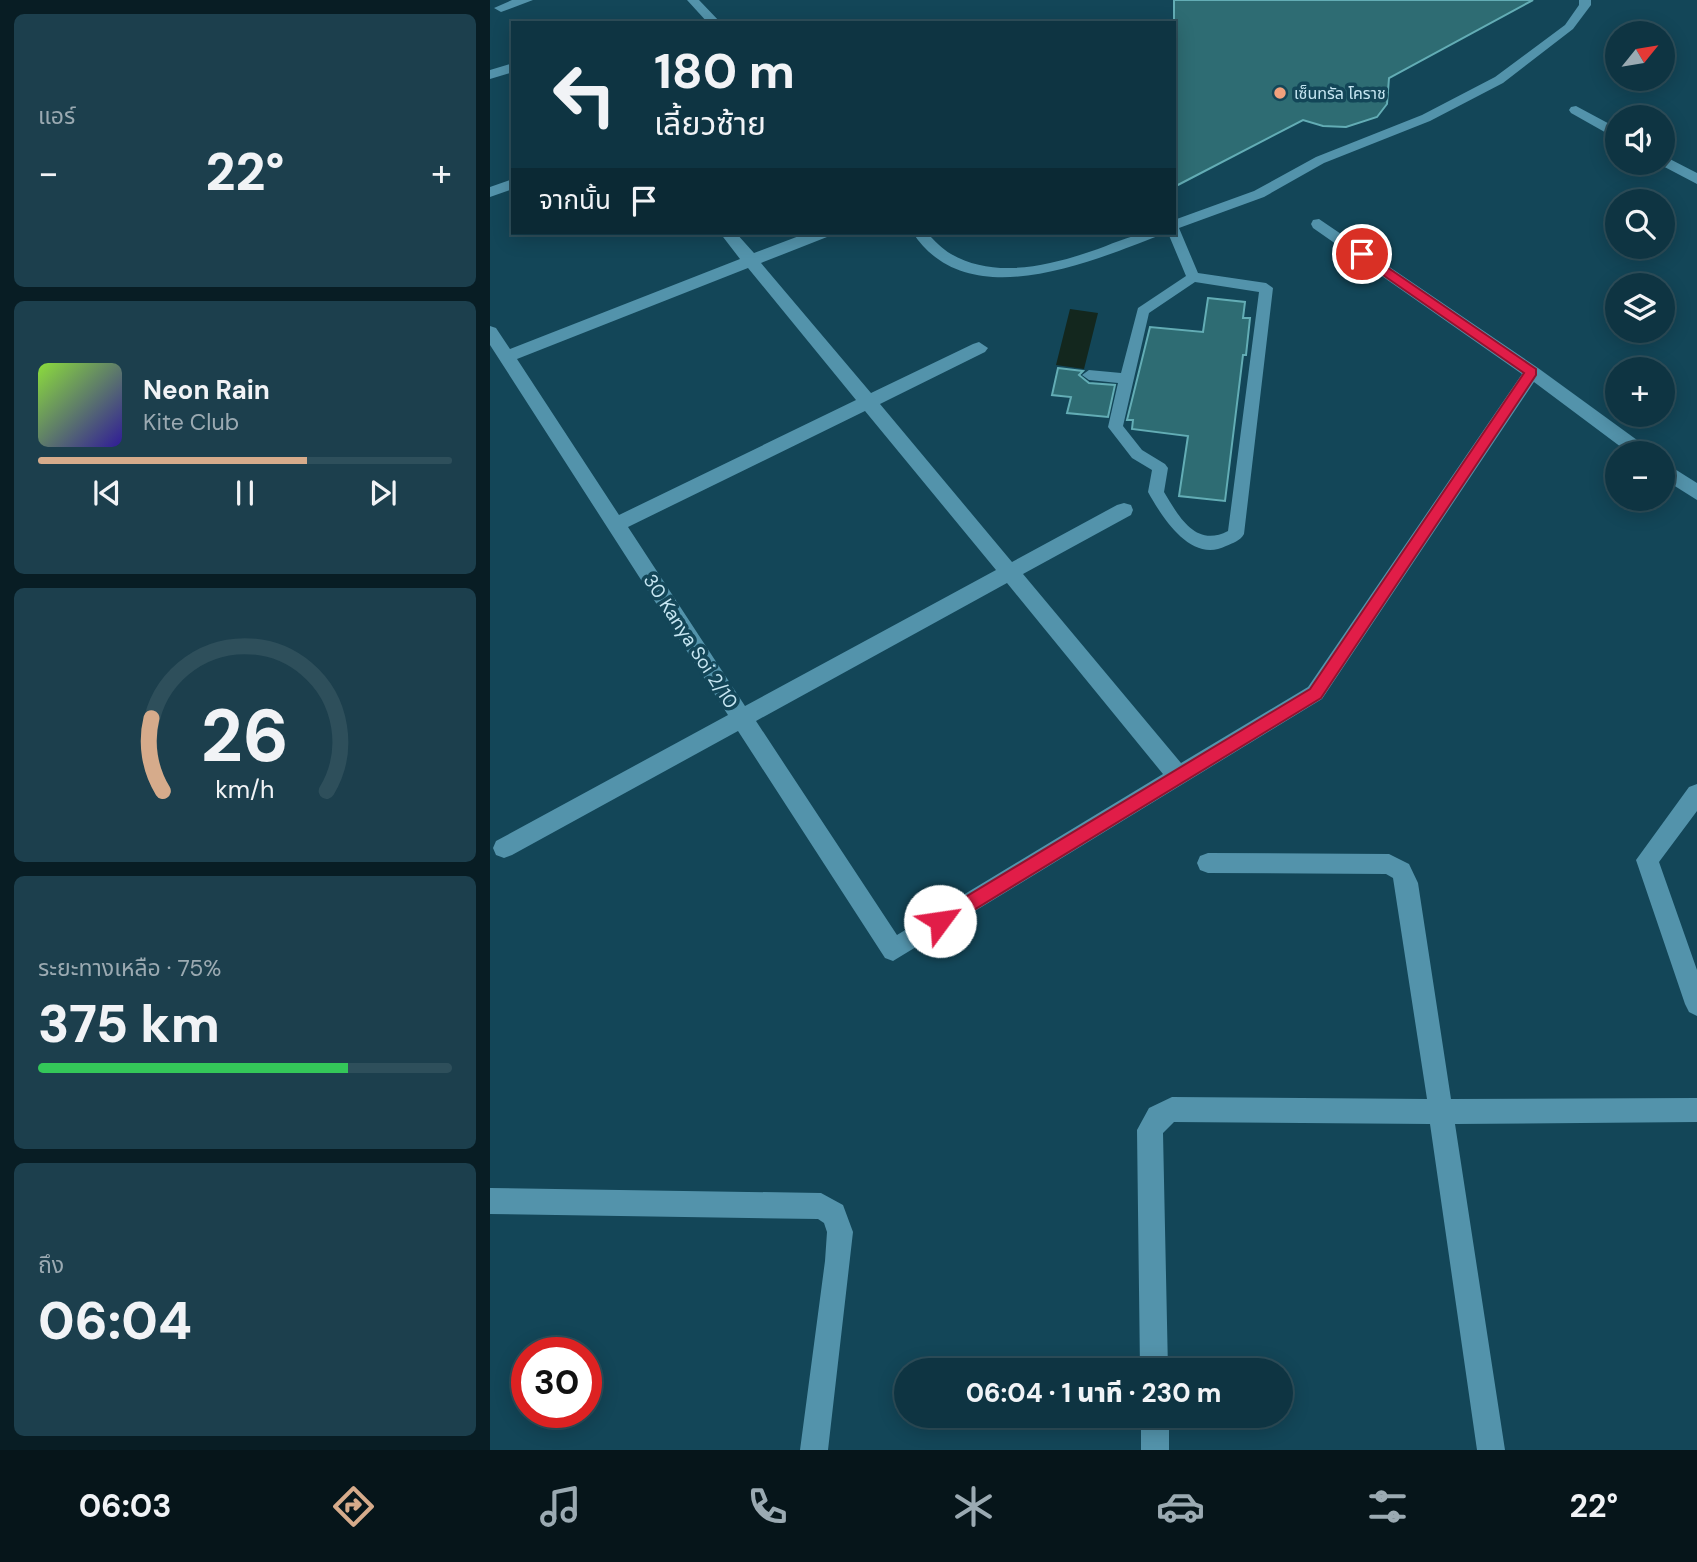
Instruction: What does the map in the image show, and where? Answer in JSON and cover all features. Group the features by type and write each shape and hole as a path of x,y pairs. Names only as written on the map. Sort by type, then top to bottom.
{"street":[{"path":"494,7 526,0"},
{"path":"490,75 511,68"},
{"path":"1576,110 1605,127"},
{"path":"1675,167 1697,179"},
{"path":"490,192 511,185"},
{"path":"1319,224 1532,372 1626,441"},
{"path":"730,235 1179,776 1315,693 1532,372"},
{"path":"506,357 816,235"},
{"name":"30 Kanya Soi 2/10","path":"490,331 892,950 1179,776"},
{"path":"615,525 979,348"},
{"path":"1675,478 1697,494"},
{"path":"504,848 1124,510"},
{"path":"1697,794 1647,860 1697,1004"},
{"path":"1208,863 1390,864 1401,872 1407,883 1491,1450"},
{"path":"1154,1358 1150,1130 1158,1117 1172,1109 1441,1112 1697,1110"},
{"path":"490,1201 821,1206 834,1214 840,1232 839,1251 814,1450"},
{"path":"1155,1428 1155,1450"}],"lane":[{"path":"693,0 713,21"},
{"path":"1176,227 1259,194 1320,160 1426,118 1499,80 1569,27 1585,5 1585,0"},
{"path":"1176,233 1193,277"},
{"path":"921,235 944,257 979,271 1008,273 1052,269 1147,235"},
{"path":"1193,277 1266,288 1236,534 1217,544 1195,540 1173,520 1156,492 1160,468 1137,454 1115,427 1143,311 1193,277"},
{"path":"1088,375 1126,379"}],"shaded area":[{"path":"1070,309 1098,313 1084,369 1056,365"}],"building":[{"name":"เซ็นทรัล โคราช","path":"1174,0 1533,0 1389,78 1387,104 1377,117 1346,127 1323,126 1303,120 1176,186"},
{"path":"1208,298 1245,302 1243,318 1250,318 1225,501 1179,496 1188,436 1132,429 1133,420 1127,420 1150,327 1203,332"},
{"path":"1058,368 1083,371 1079,375 1089,383 1115,385 1108,417 1067,413 1071,397 1052,395"}],"place":[{"name":"เซ็นทรัล โคราช","path":"1280,93"}],"route":[{"path":"940,921 1315,693 1532,372 1362,254"}]}
